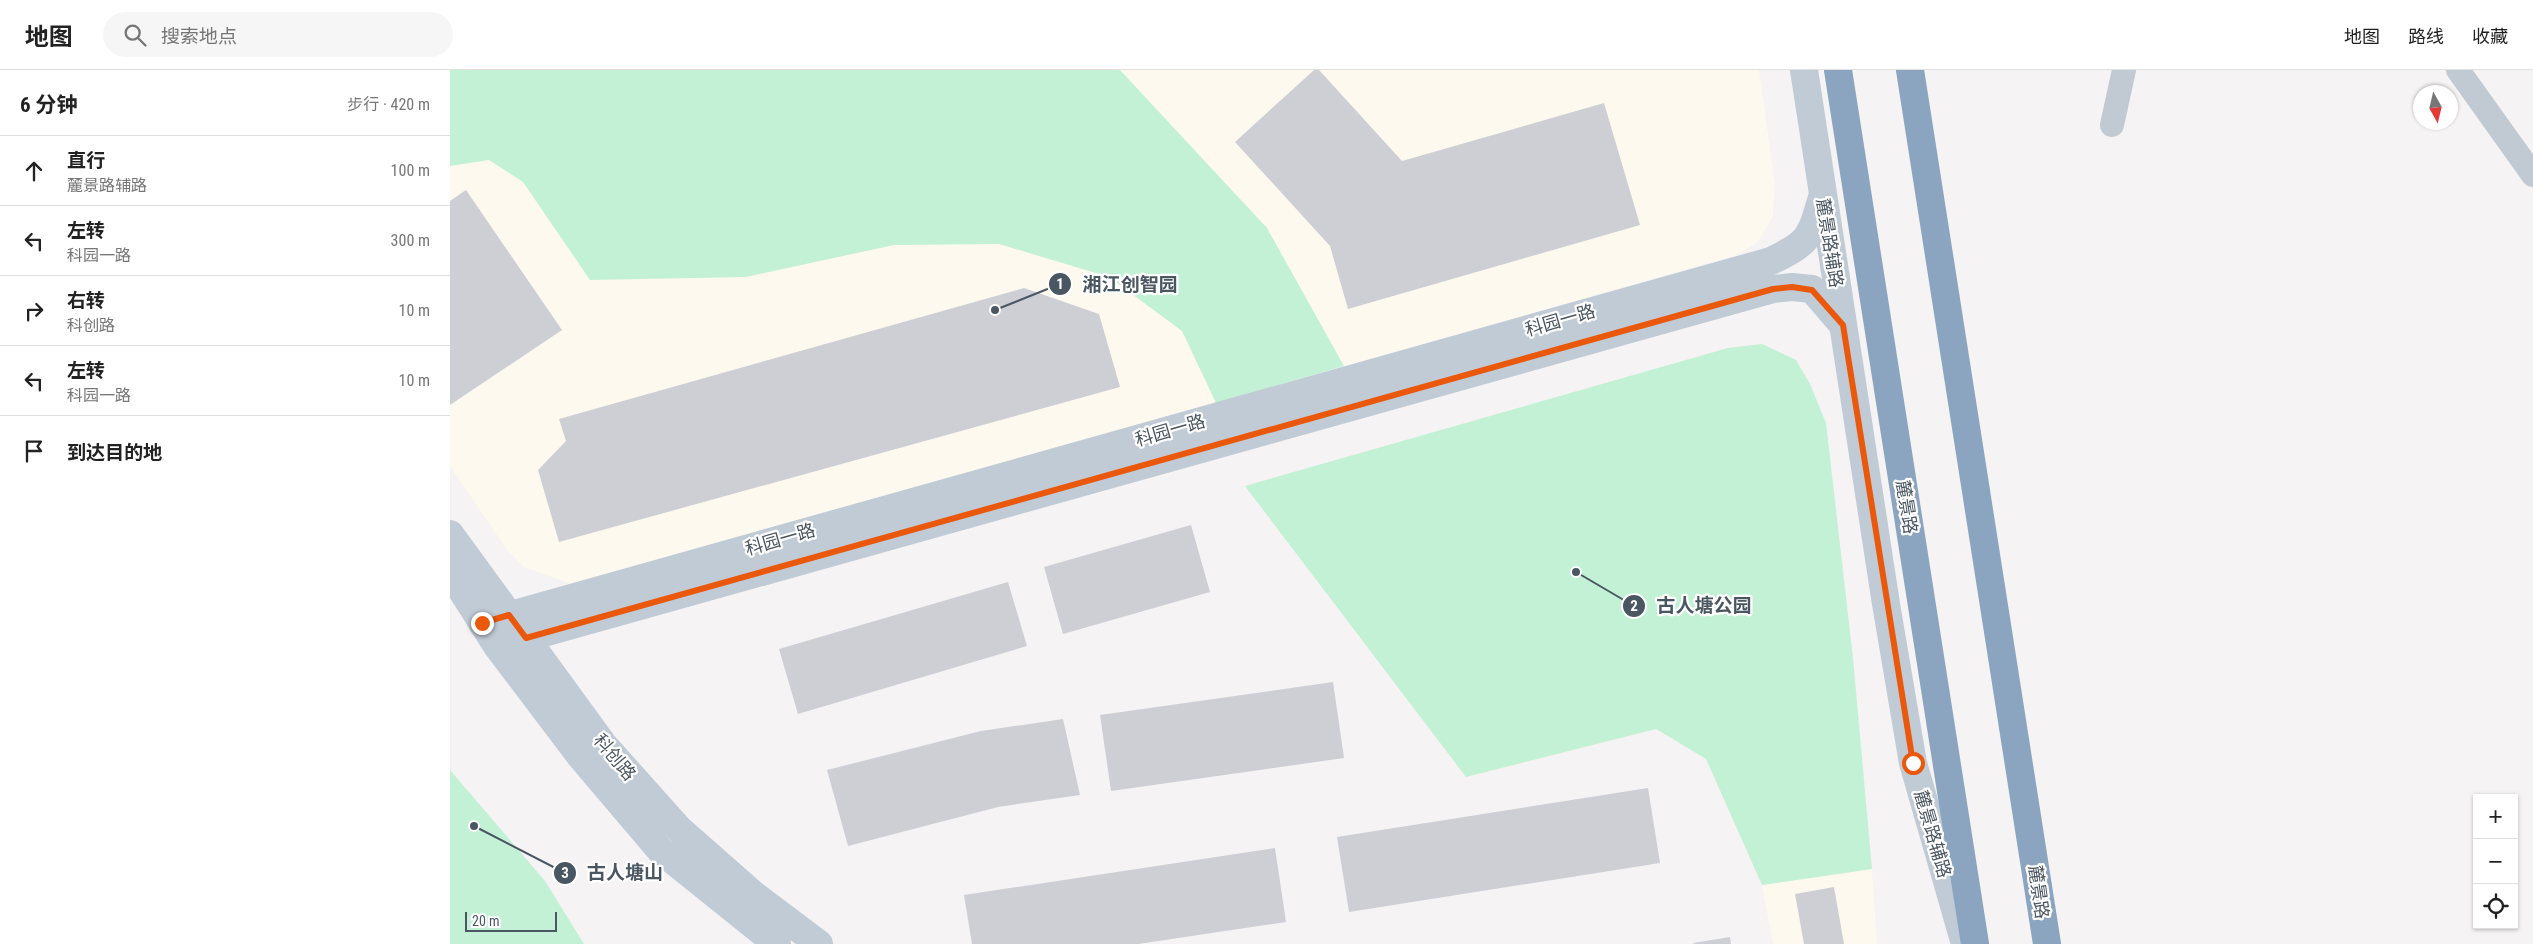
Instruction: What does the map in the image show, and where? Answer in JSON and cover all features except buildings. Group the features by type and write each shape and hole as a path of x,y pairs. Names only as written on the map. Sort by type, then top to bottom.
{"highway":[{"name":"麓景路","path":"1838,70 1975,944"},
{"name":"麓景路","path":"1910,70 2047,944"}],"street":[{"name":"麓景路辅路","path":"1804,70 1913,763 1965,944"},
{"path":"2112,124 2124,70"},
{"path":"2458,70 2533,175"},
{"name":"科园一路","path":"482,623 1771,261 1798,248 1812,232 1823,194"},
{"name":"科园一路","path":"497,646 1773,289 1792,287 1812,290 1843,325"},
{"name":"科创路","path":"450,534 602,744 679,829 754,895 819,944"},
{"name":"科创路","path":"450,572 497,646 582,757 660,850 777,944"}],"shaded area":[{"path":"450,70 1759,70 1775,184 1773,216 1758,242 1737,255 574,585 524,567 508,551 450,466"},
{"path":"1872,869 1877,944 1773,944 1762,885"}],"green space":[{"path":"450,70 1120,70 1267,228 1344,366 1216,403 1182,331 1109,277 999,244 894,245 746,277 590,280 523,182 489,160 450,166"},
{"path":"1762,344 1796,360 1810,384 1826,423 1853,658 1872,869 1762,885 1706,759 1656,729 1466,777 1245,486 1728,348"},
{"path":"450,770 545,881 584,944 450,944"}],"place":[{"name":"湘江创智园","path":"995,310"},
{"name":"古人塘公园","path":"1576,572"},
{"name":"古人塘山","path":"474,826"}],"route":[{"path":"482,623 509,615 526,638 1773,289 1792,287 1812,290 1843,325 1886,604 1913,763"}]}
